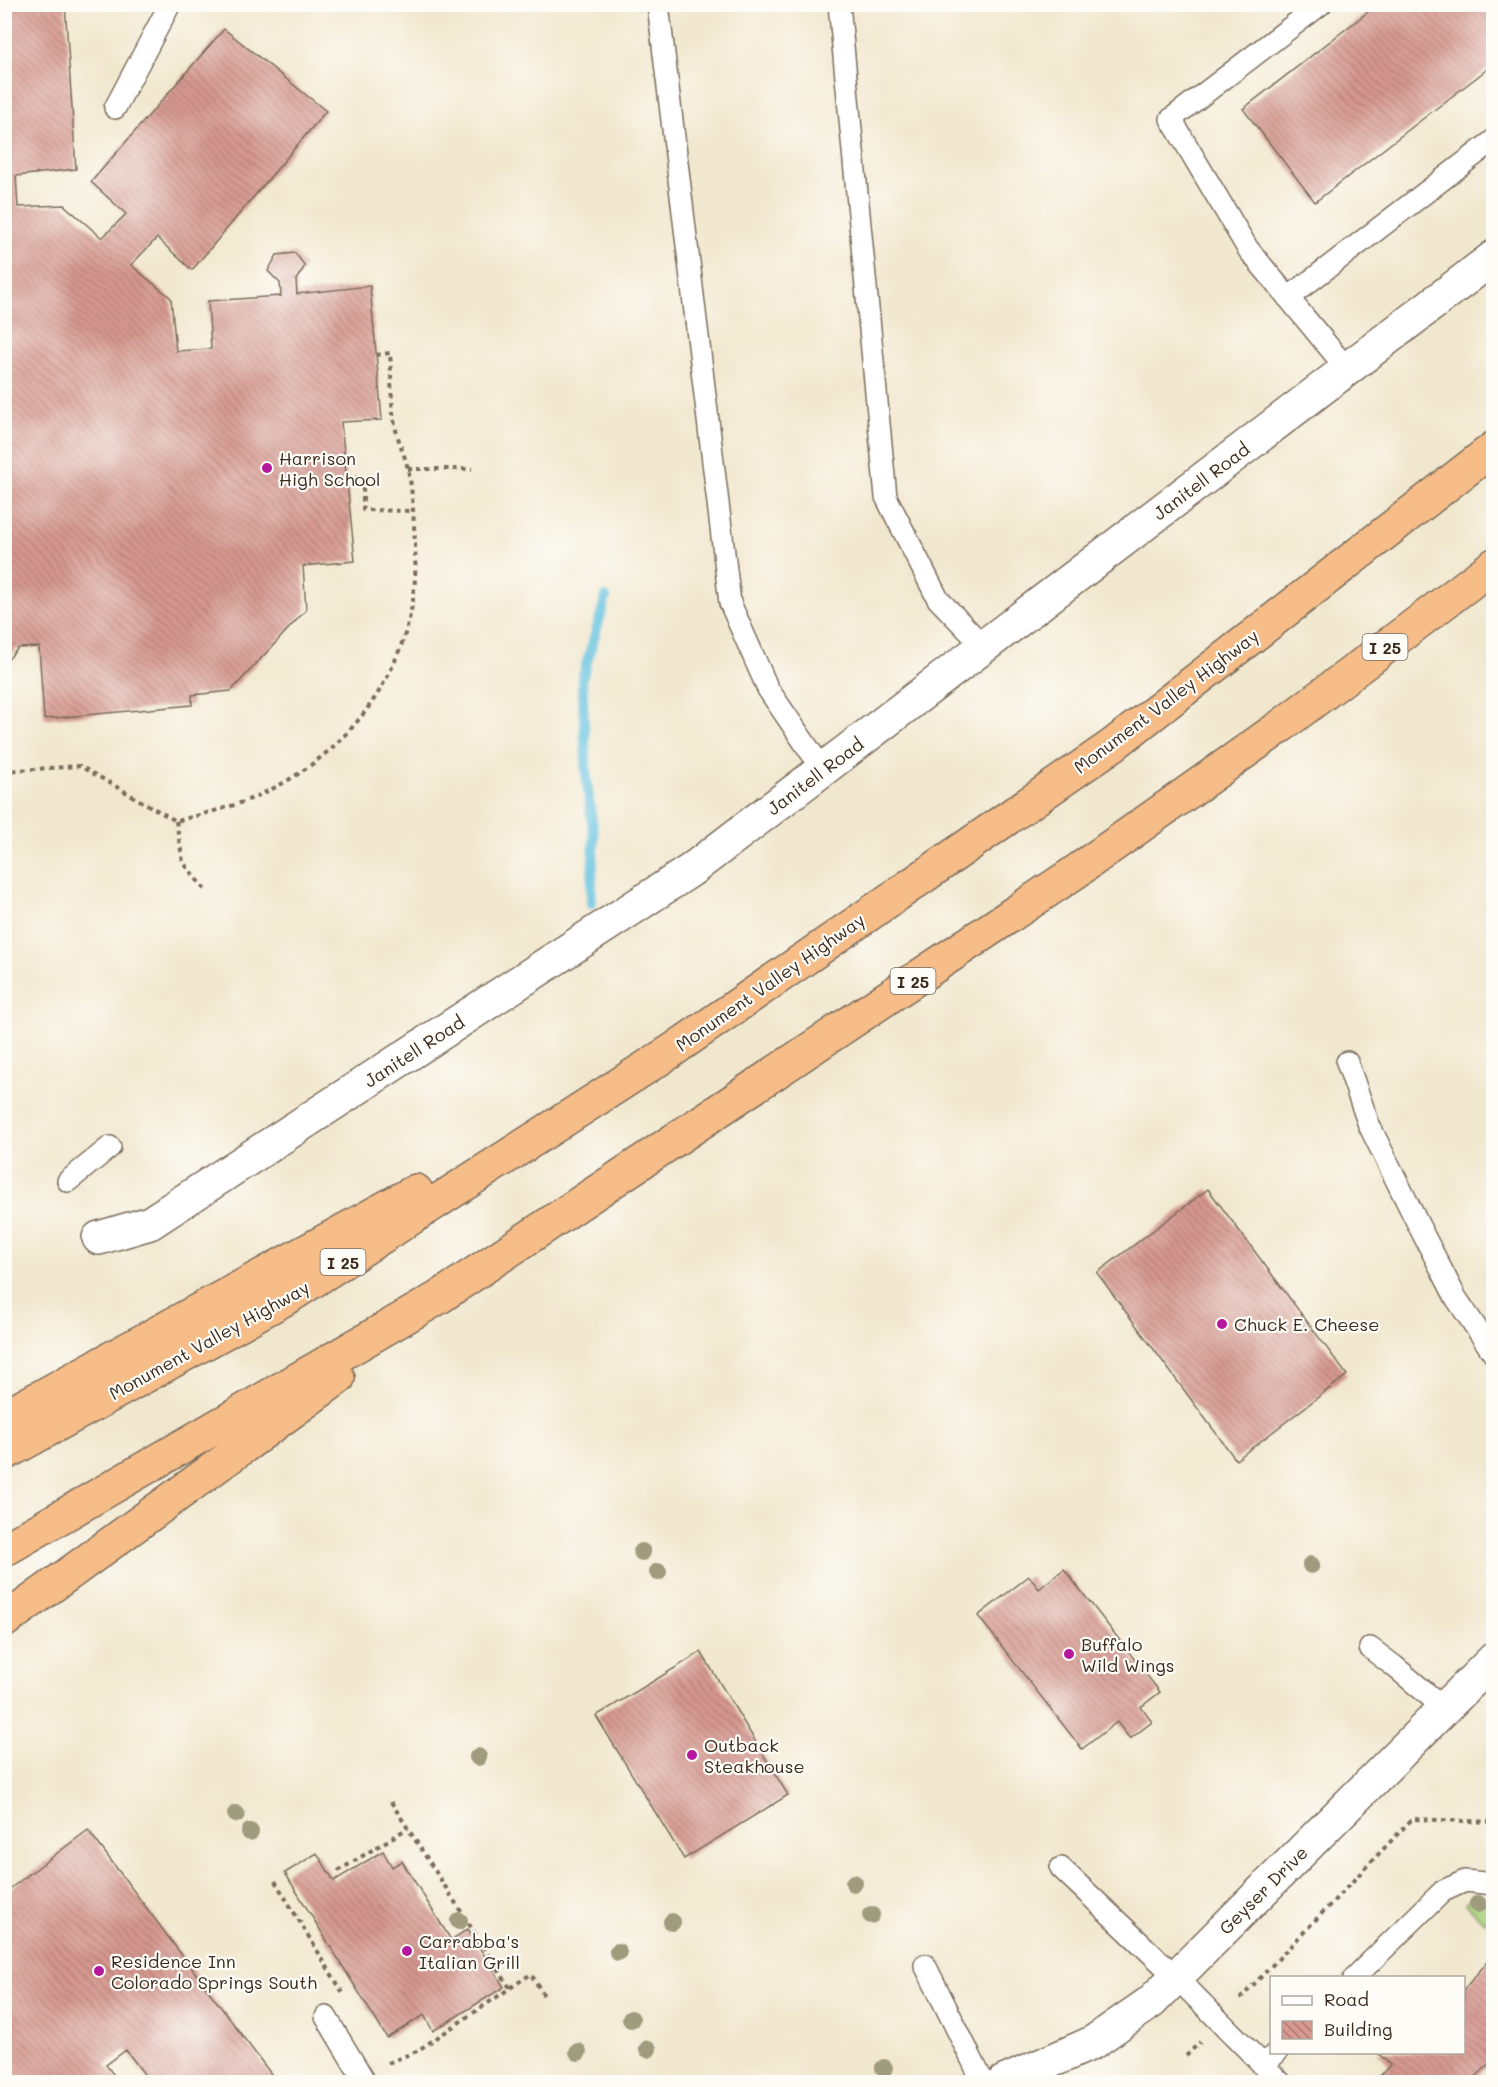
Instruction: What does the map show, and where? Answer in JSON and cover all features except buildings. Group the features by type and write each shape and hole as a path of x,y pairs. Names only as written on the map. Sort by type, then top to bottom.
{"highway":[{"name":"Monument Valley Highway","path":"4,1454 288,1297 670,1052 1113,745 1494,448"},
{"name":"I 25","path":"4,1550 438,1298 1074,873 1277,729 1494,565"},
{"path":"4,1417 670,1052"},
{"path":"4,1622 545,1226"}],"street":[{"name":"Janitell Road","path":"99,1238 150,1223 691,870 1494,257"},
{"name":"Geyser Drive","path":"1004,2082 1092,2043 1151,2002 1494,1659"}],"lane":[{"path":"115,108 170,4"},
{"path":"658,4 730,603 768,689 823,770"},
{"path":"839,4 886,497 938,599 984,646"},
{"path":"1321,4 1171,119 1248,249 1347,369"},
{"path":"1288,298 1494,140"},
{"path":"1347,1062 1369,1125 1420,1230 1456,1298 1494,1354"},
{"path":"68,1181 110,1147"},
{"path":"1370,1648 1444,1708"},
{"path":"1060,1868 1176,1977 1270,2059 1280,2082"},
{"path":"1355,1976 1443,1891 1466,1881 1494,1884"},
{"path":"925,1965 983,2082"},
{"path":"326,2017 364,2082"}],"path":[{"path":"4,771 80,765 176,821 254,798 294,777 333,748 353,728 377,697 399,656 412,608 414,576 413,510 408,469 395,428 390,352 376,355"},
{"path":"408,469 472,469"},
{"path":"346,477 363,478 363,510 413,510"},
{"path":"176,821 183,862 205,890"},
{"path":"392,1802 510,1988"},
{"path":"1246,1992 1412,1819 1494,1822"},
{"path":"338,1871 408,1827"},
{"path":"275,1881 349,2003"},
{"path":"386,2064 417,2051 531,1974 544,1996"}],"green space":[{"path":"1471,1897 1493,1903 1493,1916 1484,1922 1465,1903"}],"waterway":[{"path":"591,904 594,837 587,784 582,679 606,597"}],"place":[{"name":"Harrison High School","path":"267,468"},
{"name":"Chuck E. Cheese","path":"1222,1324"},
{"name":"Buffalo Wild Wings","path":"1069,1654"},
{"name":"Outback Steakhouse","path":"692,1755"},
{"name":"Carrabba's Italian Grill","path":"407,1951"},
{"name":"Residence Inn Colorado Springs South","path":"99,1971"}]}
